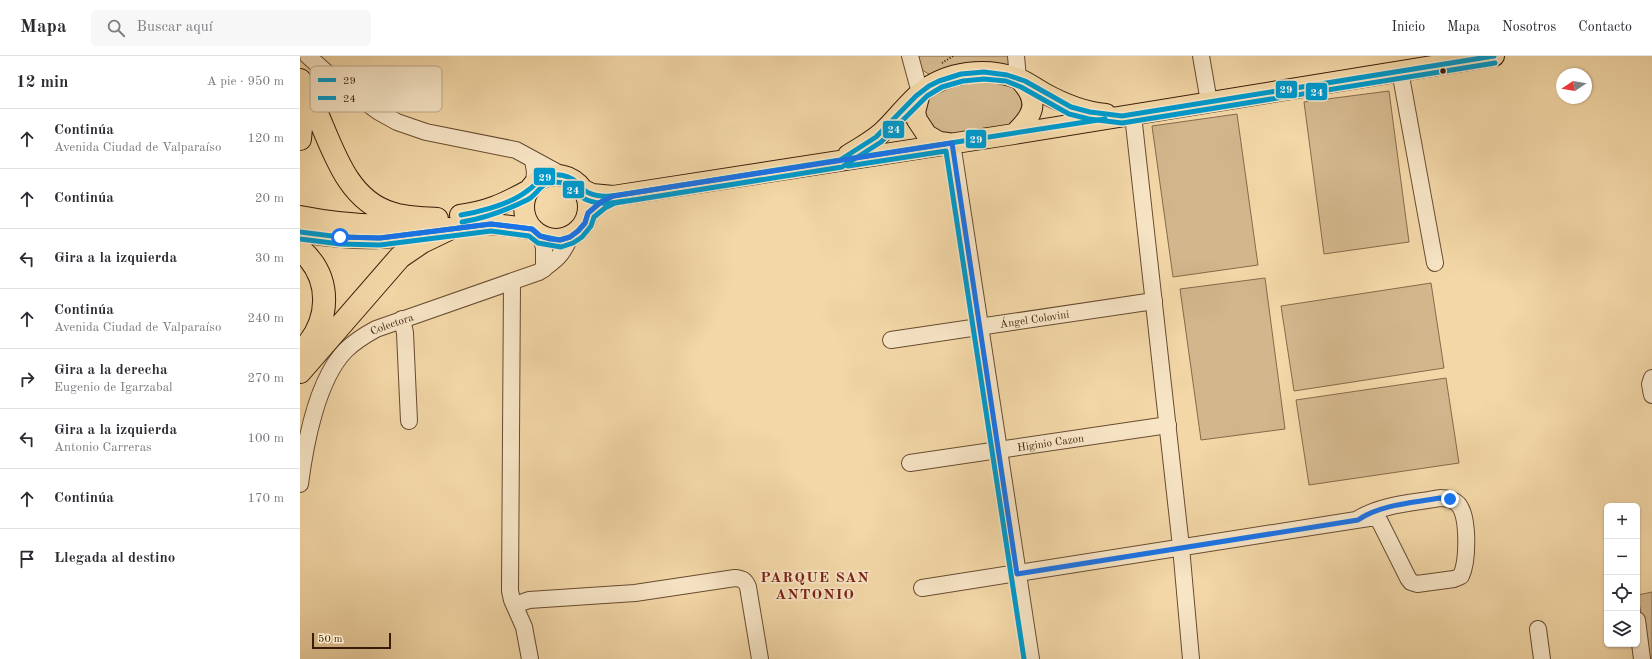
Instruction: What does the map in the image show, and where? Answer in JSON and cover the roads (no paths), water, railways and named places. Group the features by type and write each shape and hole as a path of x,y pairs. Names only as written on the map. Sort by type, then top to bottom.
{"highway":[{"path":"300,80 310,97"},
{"path":"300,110 302,128 300,139"},
{"path":"316,112 339,164 350,182 362,196 372,204 392,214 443,224"},
{"path":"300,372 400,257 422,242 443,224"},
{"path":"300,249 318,272 323,286 325,299 322,318 315,336 300,353"}],"main road":[{"path":"584,190 592,194 613,196 1128,116 1410,66 1494,56"},
{"path":"840,160 865,145 882,132 920,92 936,82 950,76 966,73 988,72 1018,78 1072,107 1093,113 1128,116"},
{"path":"1014,134 1032,112 1033,102 1030,92 1018,78"},
{"path":"920,92 915,112 917,120 927,135 939,142 952,143"},
{"path":"300,216 331,221 366,224 391,224 443,224 491,224 536,232 555,240 570,237 578,231 585,223 588,213 587,197 579,184 571,178 562,175 552,175 542,177 508,202 483,212 443,224 380,238 340,237 300,232"},
{"path":"530,187 524,200 524,211 526,221 536,232"},
{"path":"588,213 601,202 613,196"}],"street":[{"path":"308,56 319,66"},
{"path":"910,56 920,92"},
{"path":"1016,56 1018,78"},
{"path":"1201,56 1209,102"},
{"path":"1410,66 1435,263"},
{"path":"379,112 397,122 426,132 516,150 562,175"},
{"path":"1128,116 1154,301 1168,424 1181,547 1189,659"},
{"path":"952,143 1031,659"},
{"path":"530,187 535,172 533,160"},
{"path":"536,232 544,247 544,269"},
{"name":"Colectora","path":"300,484 309,436 322,392 335,364 346,351 361,338 376,329 534,275 557,260 564,251 570,237"},
{"path":"512,282 510,592 524,628 530,659"},
{"name":"Ángel Colovini","path":"891,340 1154,301"},
{"path":"402,319 405,333 409,421"},
{"path":"1652,378 1650,384 1652,395"},
{"name":"Higinio Cazon","path":"910,464 1168,424"},
{"path":"922,588 1376,518 1380,522 1408,578 1412,582 1417,584 1454,579 1461,576 1465,563 1466,524 1463,513 1458,504 1450,499 1440,498 1381,508 1369,512 1358,520"},
{"path":"515,605 529,600 635,593 741,578 745,580 748,587 760,659"},
{"path":"1538,629 1542,659"},
{"path":"1640,643 1642,659"}],"district":[{"name":"PARQUE SAN ANTONIO","path":"815,586"}]}
